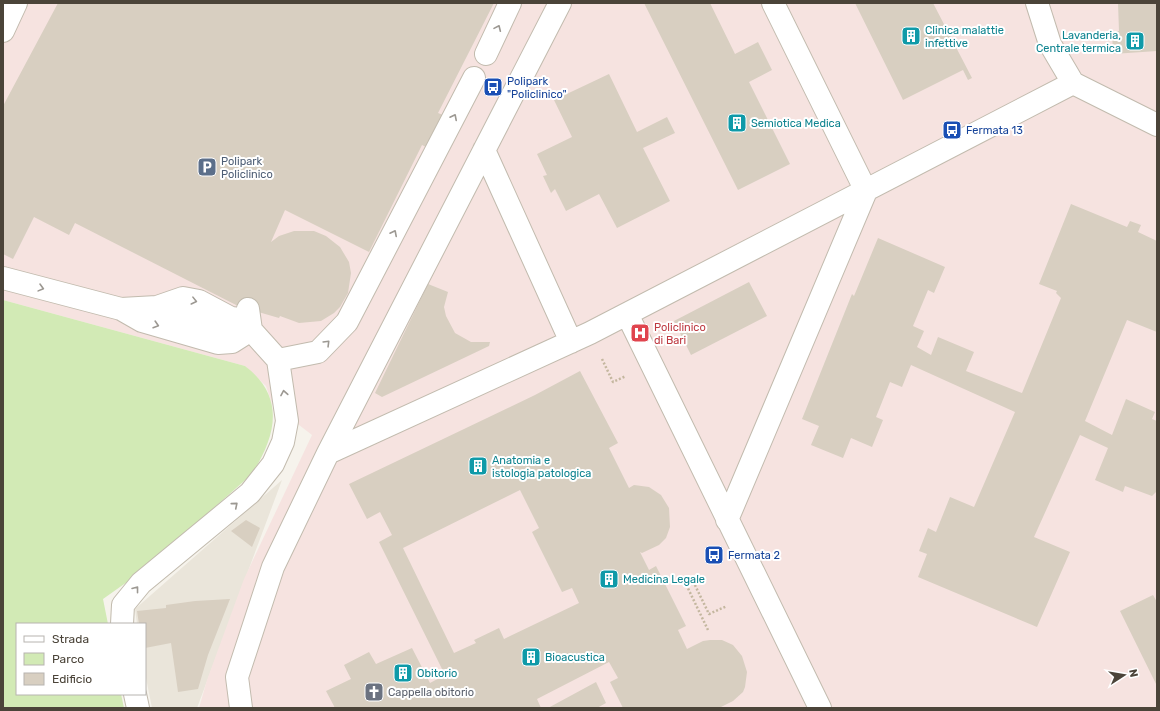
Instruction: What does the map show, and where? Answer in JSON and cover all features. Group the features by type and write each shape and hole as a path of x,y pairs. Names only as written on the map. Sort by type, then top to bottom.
{"lane":[{"path":"3,31 16,3"},
{"path":"486,54 510,3"},
{"path":"241,708 237,677 273,567 328,452 560,3"},
{"path":"727,520 866,191 773,3"},
{"path":"1037,3 1050,44 1073,83 1157,125"},
{"path":"278,360 318,352 348,322 474,78"},
{"path":"328,452 581,338 1073,83"},
{"path":"484,150 581,338"},
{"path":"3,278 121,309 142,321 218,343 232,342 249,320"},
{"path":"121,309 157,307 200,320 225,332 249,320"},
{"path":"627,314 820,708"},
{"path":"122,623 124,605 141,583 250,493 273,464 283,442 288,422 278,360 249,320"},
{"path":"135,695 138,708"}],"path":[{"path":"581,338 613,382 651,363"},
{"path":"708,630 684,580 691,577 709,614 726,606"}],"shaded area":[{"name":"Policlinico di Bari","path":"3,3 1157,3 1157,708 199,708 207,680 244,579 312,435 272,404 266,386 245,366 3,300"},
{"path":"282,480 197,708 152,708 146,678 146,623 137,623 135,609"}],"green space":[{"path":"3,300 245,366 258,378 267,391 272,404 273,417 267,445 252,474 144,570 103,599 108,623 16,623 16,695 121,695 124,708 3,708"}],"building":[{"name":"Polipark Policlinico","path":"58,3 494,3 438,113 443,115 426,147 422,145 369,252 285,210 271,242 279,236 294,231 314,231 326,236 340,247 349,262 351,273 348,293 340,307 334,313 321,321 299,323 280,316 279,318 238,306 75,223 69,235 34,217 13,259 3,254 3,106"},
{"name":"Semiotica Medica","path":"644,3 710,3 735,54 758,42 772,70 749,82 790,164 738,190"},
{"name":"Clinica malattie infettive","path":"855,3 933,3 972,78 968,80 963,70 903,100"},
{"name":"Lavanderia, Centrale termica","path":"1118,3 1157,3 1157,51 1113,54 1112,31 1119,31"},
{"path":"609,74 637,132 667,117 675,133 643,148 670,201 617,228 599,194 566,211 555,189 551,193 543,176 547,175 537,154 572,137 554,100"},
{"path":"1071,204 1127,227 1130,221 1141,225 1138,232 1157,241 1157,332 1127,320 1085,421 1112,435 1126,399 1155,412 1152,419 1157,421 1157,491 1152,496 1125,486 1123,492 1095,480 1108,448 1080,435 1034,537 1070,552 1037,627 918,577 927,554 919,551 928,528 936,532 950,497 974,507 1015,412 911,365 902,387 890,382 876,417 883,420 872,447 851,438 843,458 811,445 819,426 802,419 852,294 854,296 878,238 945,267 934,293 928,290 913,326 924,331 917,347 931,355 938,337 974,352 966,371 1022,393 1061,298 1056,293 1057,291 1039,284"},
{"path":"749,282 767,316 691,355 674,321"},
{"path":"428,284 448,292 444,307 446,316 455,333 471,342 490,342 489,346 382,397 375,393"},
{"path":"580,371 618,443 609,448 629,488 634,485 649,487 661,495 669,508 670,527 666,538 659,545 642,553 640,552 649,570 656,566 686,626 678,630 687,649 703,641 710,640 722,640 733,645 742,656 747,672 743,692 733,701 719,708 623,708 610,682 618,678 609,662 537,699 541,708 335,708 326,691 351,679 344,665 369,652 376,664 412,648 430,683 445,675 379,542 392,535 380,512 367,519 349,484 535,395","holes":["520,490 539,528 532,532 562,592 572,588 579,603 504,639 499,628 474,640 476,643 454,653 403,548"]},
{"path":"246,520 260,528 252,547 231,531"},
{"path":"1153,595 1157,602 1157,686 1120,611"},
{"path":"230,599 208,655 198,689 178,692 171,643 146,648 146,623 139,623 137,611 166,608 166,605 195,601"},
{"path":"596,682 606,703 597,708 548,708"}],"place":[{"name":"Clinica malattie infettive","path":"911,36"},
{"name":"Lavanderia, Centrale termica","path":"1135,41"},
{"name":"Polipark \"Policlinico\"","path":"493,87"},
{"name":"Semiotica Medica","path":"737,123"},
{"name":"Fermata 13","path":"952,130"},
{"name":"Polipark Policlinico","path":"207,167"},
{"name":"Policlinico di Bari","path":"640,333"},
{"name":"Anatomia e istologia patologica","path":"478,466"},
{"name":"Fermata 2","path":"714,555"},
{"name":"Medicina Legale","path":"609,579"},
{"name":"Bioacustica","path":"531,657"},
{"name":"Obitorio","path":"403,673"},
{"name":"Cappella obitorio","path":"374,692"}]}
